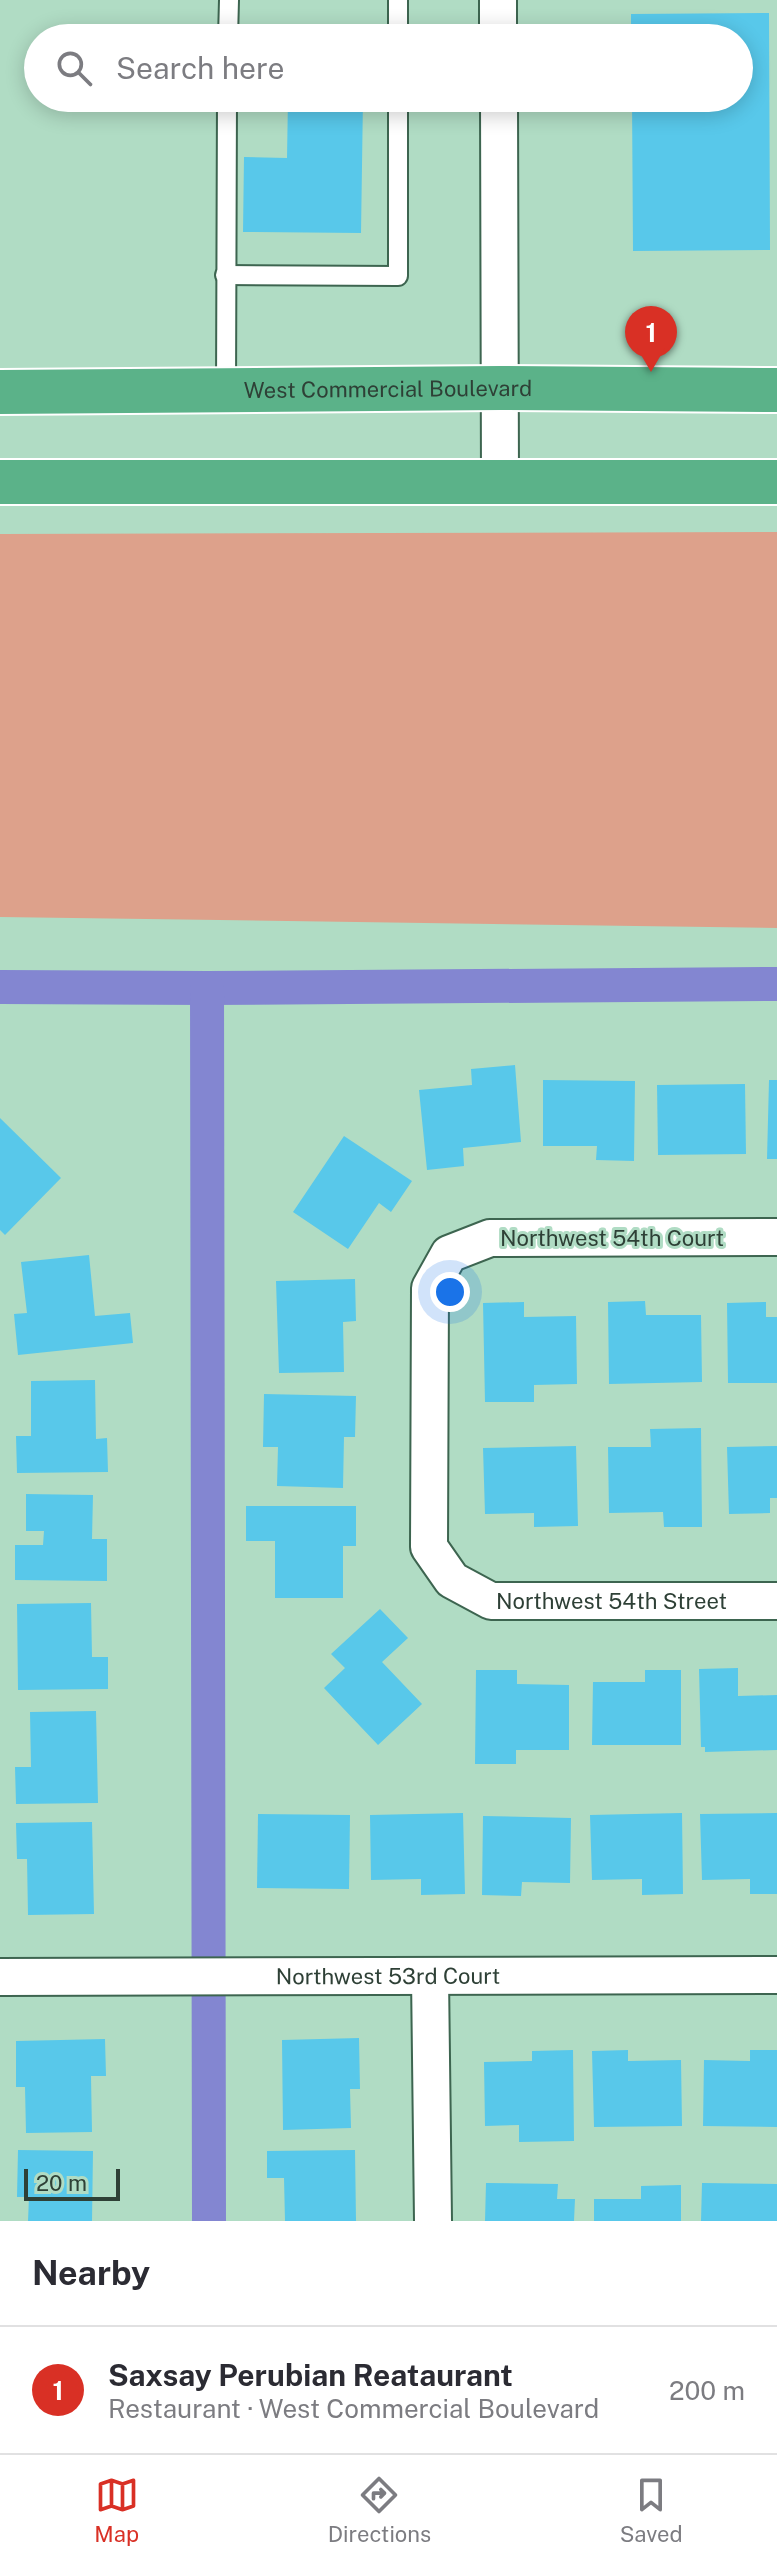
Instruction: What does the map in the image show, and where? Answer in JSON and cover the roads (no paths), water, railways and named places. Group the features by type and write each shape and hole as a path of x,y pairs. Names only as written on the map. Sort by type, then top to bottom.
{"highway":[{"name":"West Commercial Boulevard","path":"0,392 500,388 777,390"},
{"path":"0,482 777,482"}],"street":[{"path":"498,0 498,24"},
{"path":"499,112 500,483"},
{"name":"Northwest 54th Court","path":"452,1580 429,1547 430,1288 449,1254 490,1238 777,1237"},
{"name":"Northwest 54th Street","path":"452,1580 491,1601 777,1601"},
{"name":"Northwest 53rd Court","path":"0,1977 777,1975"},
{"path":"430,1976 433,2221"}],"lane":[{"path":"228,24 229,0"},
{"path":"398,0 398,24"},
{"path":"226,391 227,112"},
{"path":"225,275 398,276 398,112"}],"waterway":[{"path":"0,987 777,984"},
{"path":"207,988 209,2221"}],"place":[{"name":"Saxsay Perubian Reataurant","path":"651,372"}]}
